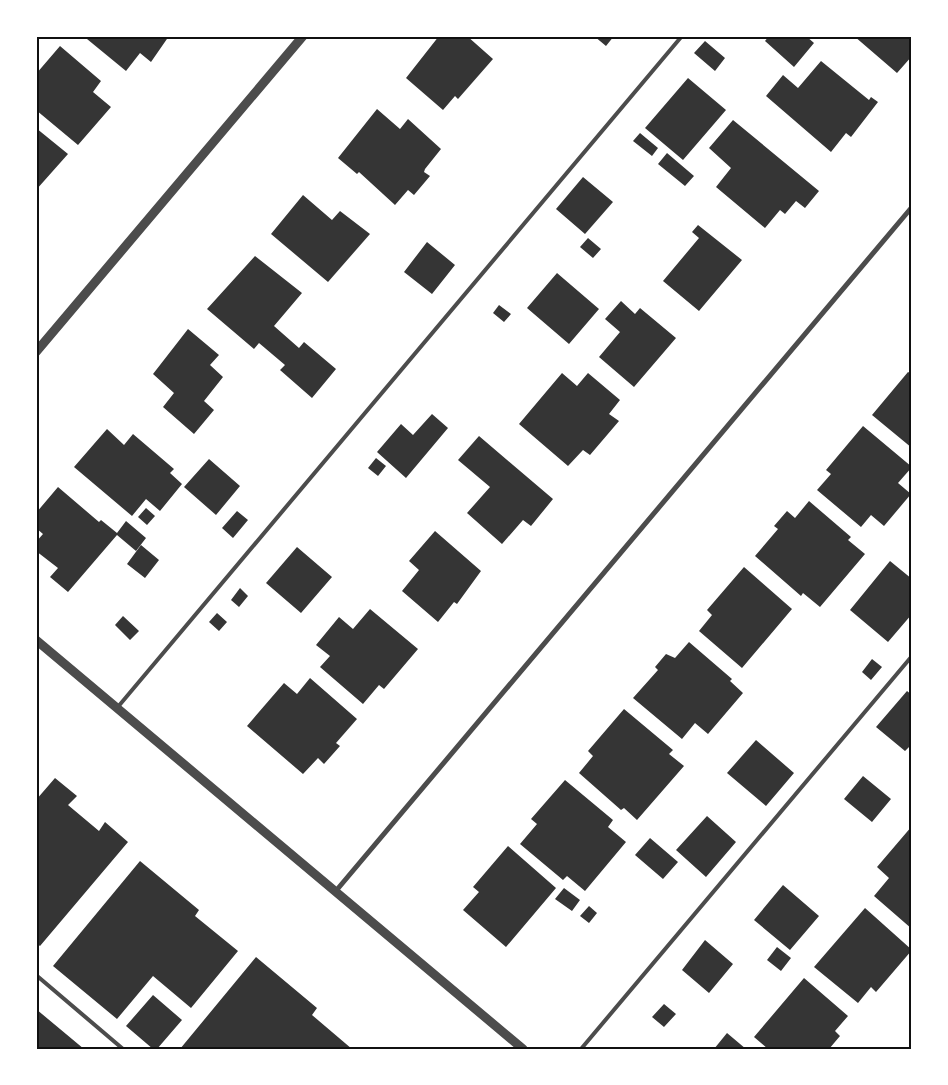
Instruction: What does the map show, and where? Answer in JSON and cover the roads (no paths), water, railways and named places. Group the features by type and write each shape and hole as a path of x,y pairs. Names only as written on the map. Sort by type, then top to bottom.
{"street":[{"path":"36,352 303,36"},
{"path":"335,892 912,207"},
{"path":"36,640 523,1049"}],"lane":[{"path":"117,708 682,36"},
{"path":"581,1049 912,656"},
{"path":"36,975 123,1049"}]}
